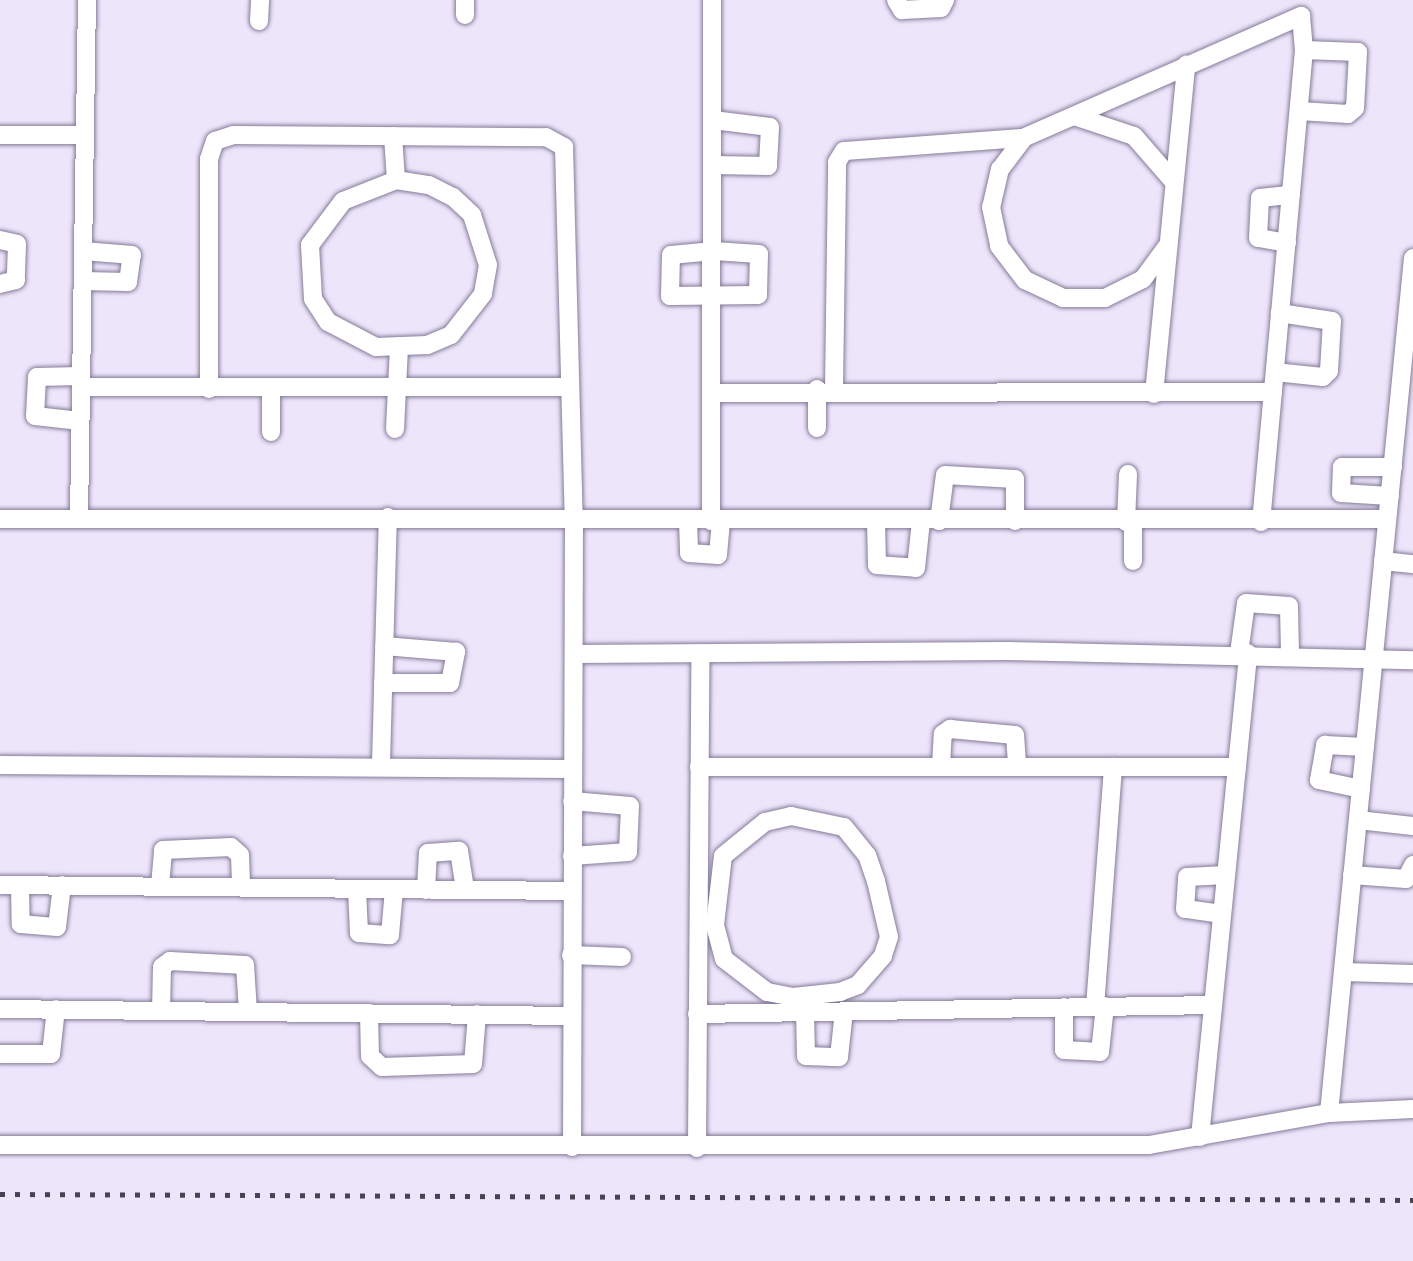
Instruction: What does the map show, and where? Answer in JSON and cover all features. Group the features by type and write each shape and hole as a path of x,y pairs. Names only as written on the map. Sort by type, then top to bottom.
{"street":[{"path":"79,518 87,0"},
{"path":"259,21 260,0"},
{"path":"688,521 689,553 718,555 712,0"},
{"path":"896,0 902,10 941,8 944,0"},
{"path":"817,428 825,389 839,156 856,147 998,145 1023,138 1077,117 1292,16 1306,23 1261,522"},
{"path":"1299,111 1348,114 1355,108 1358,52 1304,50"},
{"path":"1154,394 1186,65"},
{"path":"1077,117 1134,136 1174,182"},
{"path":"713,120 770,127 768,166 714,165"},
{"path":"0,135 85,135"},
{"path":"209,390 209,158 215,141 233,136 546,137 564,146 574,520 572,1148"},
{"path":"393,136 396,180"},
{"path":"1023,138 1000,169 991,207 999,246 1025,280 1063,298 1105,298 1142,279 1168,245"},
{"path":"396,180 428,184 453,197 472,216 488,265 483,294 451,335 398,346 350,339 328,322 307,272 310,246 323,221 366,187 396,180"},
{"path":"1287,243 1257,236 1262,195 1291,195"},
{"path":"0,240 17,244 15,283 0,284"},
{"path":"83,250 132,255 130,281 83,281"},
{"path":"714,251 760,256 758,295 669,294 671,255 714,251"},
{"path":"1329,1113 1392,467 1406,412 1413,260"},
{"path":"1275,372 1323,376 1329,371 1332,321 1280,313"},
{"path":"395,429 398,346"},
{"path":"80,421 34,416 37,377 209,390 568,388"},
{"path":"715,393 825,389 1273,392"},
{"path":"270,390 271,432"},
{"path":"1390,496 1339,490 1343,465 1392,467"},
{"path":"1128,474 1133,561"},
{"path":"876,522 877,565 916,568 945,476 1015,478 1015,522"},
{"path":"382,763 388,517"},
{"path":"0,519 1261,522 1388,519"},
{"path":"1384,561 1413,564"},
{"path":"1200,1138 1237,767 1246,603 1289,606 1290,654"},
{"path":"384,646 456,652 450,682 384,683"},
{"path":"574,654 700,657 1244,653 1413,660"},
{"path":"697,1148 698,1014 706,906 699,768 700,657"},
{"path":"941,767 943,734 950,729 1016,735 1017,768"},
{"path":"1361,790 1319,780 1325,745 1365,747"},
{"path":"0,765 382,763 572,768"},
{"path":"699,768 1237,767"},
{"path":"1064,1007 1064,1050 1100,1052 1112,768"},
{"path":"572,800 630,806 628,852 572,856"},
{"path":"698,1014 815,1006 858,985 872,972 889,937 868,855 844,827 791,816 742,836 723,856 706,906 724,959 743,978 767,992 815,1006 844,1011 1213,1004"},
{"path":"1358,820 1413,826"},
{"path":"160,886 163,850 231,847 240,855 241,888"},
{"path":"426,890 428,853 458,851 465,890"},
{"path":"1352,875 1406,879 1413,865"},
{"path":"1222,914 1185,909 1186,877 1226,875"},
{"path":"0,885 572,891"},
{"path":"20,885 21,924 57,926 62,885"},
{"path":"357,889 359,932 390,935 394,889"},
{"path":"571,955 622,957"},
{"path":"161,1011 162,967 170,961 245,966 248,1012"},
{"path":"1343,972 1413,974"},
{"path":"815,1006 806,1056 840,1057 844,1011"},
{"path":"0,1009 572,1016"},
{"path":"0,1054 51,1054 56,1010"},
{"path":"369,1013 370,1056 382,1066 473,1064 477,1014"},
{"path":"0,1145 1149,1146 1329,1113 1413,1109"}],"railway":[{"path":"0,1194 1413,1200"}]}
